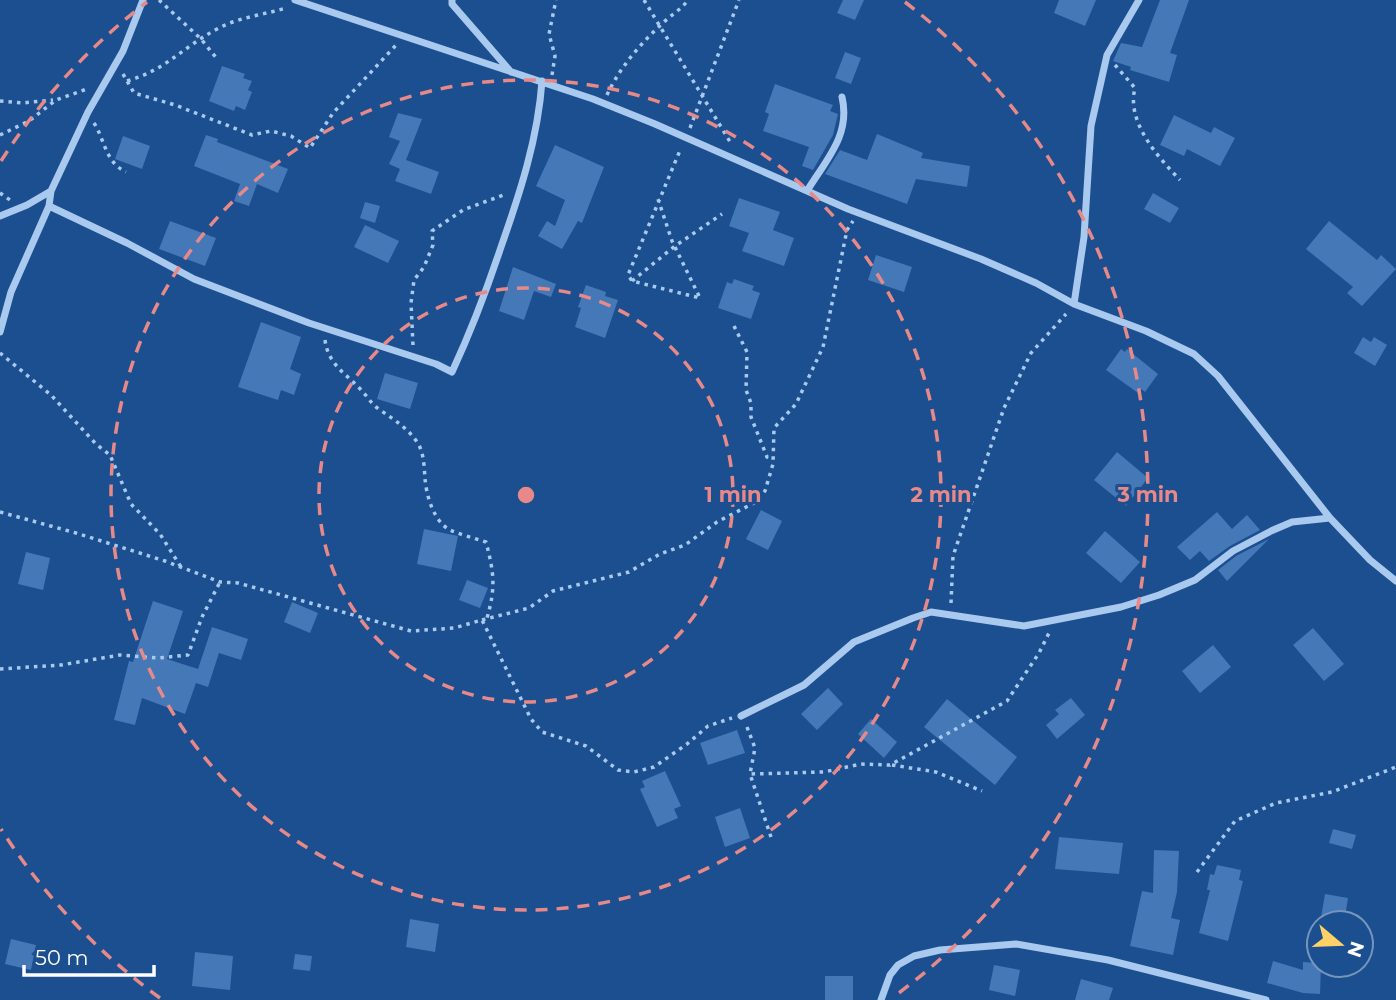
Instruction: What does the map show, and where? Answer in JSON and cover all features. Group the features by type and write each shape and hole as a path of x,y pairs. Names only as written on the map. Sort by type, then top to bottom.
{"street":[{"path":"0,332 10,292 49,206 51,191 88,112 118,60 143,0"},
{"path":"452,0 452,4 511,72"},
{"path":"1074,304 1084,237 1091,125 1107,55 1139,0"},
{"path":"304,2 603,103 857,213 992,264 1074,304 1146,331 1194,354 1218,376 1330,518 1370,561 1396,581"},
{"path":"49,206 194,279 323,328 436,364 452,372 488,286 521,189 546,83"},
{"path":"807,191 839,141 843,128 842,97"},
{"path":"0,216 51,191"},
{"path":"741,716 804,685 855,642 931,612 1024,626 1121,607 1195,580 1233,551 1270,531 1292,522 1330,518"},
{"path":"881,1000 890,975 898,965 914,956 940,950 1016,944 1108,960 1266,1000"}],"path":[{"path":"159,0 201,39 218,60"},
{"path":"546,83 555,56 549,34 556,0"},
{"path":"645,0 744,164"},
{"path":"603,103 627,61 688,0"},
{"path":"658,199 675,246 700,298 632,281 628,275 658,199 686,138 739,0"},
{"path":"126,81 165,66 201,39 238,20 265,15 304,2"},
{"path":"118,60 134,93 175,105 252,135 271,131 291,136 310,148 333,113 395,47 401,36"},
{"path":"1107,55 1135,88 1132,101 1135,114 1158,156 1180,180"},
{"path":"0,135 29,121 55,100 79,90 103,85"},
{"path":"0,102 55,100"},
{"path":"88,112 99,130 107,154 116,167 125,172"},
{"path":"415,359 411,303 414,280 424,267 433,245 432,230 463,211 521,189"},
{"path":"0,512 47,524 220,582 238,583 411,631 454,628 529,608 554,591 629,572 660,554 685,545 717,522 756,502 765,491 772,458 774,428 796,404 823,347 847,230 857,213"},
{"path":"632,281 675,246 722,214"},
{"path":"952,614 953,556 1004,408 1031,352 1074,304"},
{"path":"734,326 747,352 746,390 751,403 751,417 767,457 772,458"},
{"path":"323,328 331,359 340,371 374,406 399,421 418,444 430,503 439,520 448,529 486,542 494,575 494,594 484,619 531,719 542,732 586,746 618,770 634,772 654,767 708,726 741,716 755,748 750,775 771,837"},
{"path":"0,353 51,395 96,444 110,455 131,504 160,534 181,567"},
{"path":"0,668 61,664 120,655 188,655 202,617 220,582"},
{"path":"890,765 1007,701 1039,653 1055,621"},
{"path":"750,775 824,772 861,764 890,765 936,772 982,791"},
{"path":"1197,872 1235,821 1276,803 1332,792 1396,767"}],"building":[{"path":"843,0 864,0 855,20 837,13"},
{"path":"1059,0 1096,0 1085,26 1054,13"},
{"path":"1160,0 1189,0 1170,53 1177,55 1169,82 1130,70 1131,67 1113,61 1121,43 1142,47"},
{"path":"845,52 861,58 851,84 835,78"},
{"path":"222,66 245,74 243,78 252,81 248,90 252,92 245,110 236,106 234,111 209,101"},
{"path":"775,84 833,105 830,111 838,114 833,135 813,170 802,166 809,147 763,131 769,114 765,112"},
{"path":"398,113 422,119 406,160 439,172 431,194 395,181 400,169 389,164 400,141 389,137"},
{"path":"1174,115 1211,133 1214,127 1235,138 1220,166 1187,149 1184,156 1160,145"},
{"path":"877,134 923,153 921,158 970,166 967,187 916,179 907,204 825,174 840,150 867,160"},
{"path":"206,135 218,139 217,142 288,169 278,193 257,184 249,206 234,201 240,184 194,166"},
{"path":"123,136 150,146 142,169 115,159"},
{"path":"555,145 604,167 582,223 578,221 562,249 538,236 547,221 555,226 565,200 536,186"},
{"path":"1153,193 1179,208 1170,223 1144,209"},
{"path":"739,198 780,212 773,230 794,238 784,266 742,251 749,233 729,226"},
{"path":"365,202 380,206 375,223 360,218"},
{"path":"170,221 216,238 205,266 159,249"},
{"path":"1329,221 1377,260 1381,255 1396,269 1362,306 1347,293 1353,287 1306,249"},
{"path":"365,225 399,241 388,263 354,247"},
{"path":"876,255 912,267 904,292 868,280"},
{"path":"513,267 556,284 551,297 534,291 524,320 499,311"},
{"path":"734,279 754,286 752,290 760,293 751,319 718,308 727,282 732,284"},
{"path":"586,285 606,292 605,296 618,300 605,338 575,327 581,308 578,307"},
{"path":"261,322 301,337 290,369 301,374 294,395 281,390 278,400 238,387"},
{"path":"1363,337 1371,342 1374,337 1387,345 1375,366 1354,353"},
{"path":"1121,349 1125,352 1127,349 1158,374 1145,392 1141,389 1138,393 1106,370"},
{"path":"385,373 418,383 410,409 377,399"},
{"path":"1117,452 1148,478 1126,506 1094,480"},
{"path":"761,510 782,521 768,550 746,539"},
{"path":"1217,512 1232,529 1247,515 1260,530 1209,561 1200,551 1190,560 1177,547"},
{"path":"424,529 458,536 451,571 417,564"},
{"path":"1105,531 1140,562 1121,583 1086,553"},
{"path":"1269,539 1227,581 1218,570 1236,556"},
{"path":"26,552 50,558 43,590 18,584"},
{"path":"467,580 488,588 480,608 459,600"},
{"path":"153,601 183,611 167,659 198,669 212,627 248,639 241,660 219,653 208,687 196,683 185,714 142,698 135,725 114,720 129,661 133,662"},
{"path":"292,602 318,613 310,633 284,622"},
{"path":"1313,628 1344,664 1324,681 1293,645"},
{"path":"1213,645 1231,667 1200,693 1182,671"},
{"path":"828,688 843,704 817,730 801,714"},
{"path":"1071,698 1085,715 1057,739 1046,725 1059,714 1055,710"},
{"path":"947,699 1017,757 995,785 924,727"},
{"path":"871,719 897,742 884,758 858,734"},
{"path":"737,730 745,753 708,765 700,743"},
{"path":"665,771 681,806 674,809 678,818 657,827 640,789 645,787 642,781"},
{"path":"740,808 750,838 725,847 715,817"},
{"path":"1333,829 1356,835 1352,849 1329,843"},
{"path":"1059,837 1123,843 1119,874 1055,869"},
{"path":"1154,850 1179,851 1177,892 1171,918 1180,920 1173,955 1130,946 1142,891 1153,893"},
{"path":"1217,865 1241,870 1239,880 1243,881 1228,941 1199,933 1210,890 1207,890 1210,874 1214,875"},
{"path":"1325,894 1348,898 1346,909 1322,909"},
{"path":"410,919 439,924 435,952 406,947"},
{"path":"11,939 36,945 31,970 5,964"},
{"path":"195,952 233,956 230,990 192,986"},
{"path":"295,954 312,956 310,971 293,969"},
{"path":"1273,961 1303,970 1305,962 1305,979 1321,979 1320,994 1303,993 1267,983"},
{"path":"994,965 1020,970 1015,996 989,990"},
{"path":"825,976 853,976 853,1000 825,1000"},
{"path":"1081,979 1113,988 1109,1000 1075,1000"}]}
